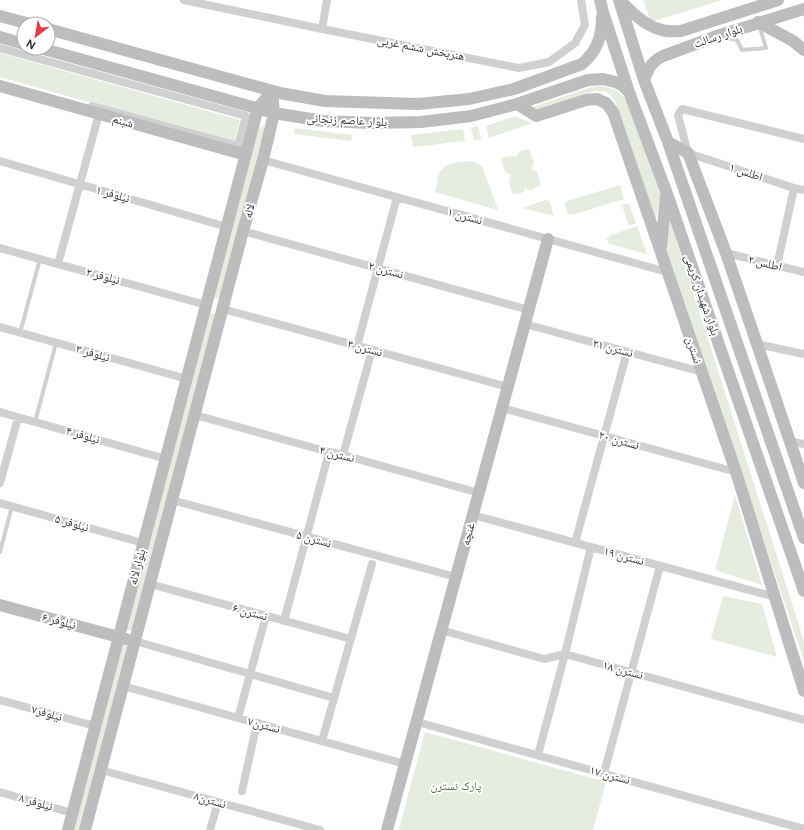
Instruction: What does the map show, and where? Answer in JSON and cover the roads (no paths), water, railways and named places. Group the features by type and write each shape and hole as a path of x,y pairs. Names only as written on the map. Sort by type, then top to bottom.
{"main road":[{"name":"بلوار رسالت","path":"619,0 640,18 661,30 670,31 681,31 765,2 778,0"},
{"name":"بلوار شهیدان کریمی","path":"619,0 644,80 668,142 804,538"},
{"name":"بلوار شهیدان کریمی","path":"601,6 629,92 666,191 804,591"},
{"name":"بلوار عاصم زنجانی","path":"56,31 280,93 325,100 418,104 469,99 514,89 582,64 596,49 600,38 602,25 601,6"},
{"name":"بلوار رسالت","path":"644,80 651,65 656,59 758,22 804,9"},
{"path":"0,16 16,20"},
{"path":"758,22 793,41 804,50"},
{"path":"0,37 16,42"},
{"name":"بلوار عاصم زنجانی","path":"56,52 274,113 323,121 373,123 421,122 471,116 517,104 588,80 603,79 615,82 622,85 629,92"},
{"name":"شبنم","path":"0,86 246,155"},
{"path":"258,108 272,91"},
{"name":"لاله","path":"223,309 274,113 272,91"},
{"name":"نسترن","path":"517,104 536,116 586,100 597,99 606,103 613,112 736,472 804,692"},
{"name":"لاله","path":"206,304 258,108"},
{"path":"668,142 688,153 726,253 804,483"},
{"path":"661,253 666,191"},
{"name":"غنچه","path":"387,830 548,239"},
{"path":"206,304 223,309"},
{"name":"بلوار لاله","path":"68,830 206,304"},
{"name":"بلوار لاله","path":"85,830 223,309"},
{"name":"نیلوفر ۶","path":"0,605 135,641"}],"street":[{"name":"هنربخش ششم غربی","path":"184,0 520,68 549,62 575,43 585,25 582,0"},
{"path":"322,29 326,0"},
{"path":"0,48 246,116 238,146 0,80"},
{"path":"688,153 678,114 682,109 804,139"},
{"path":"58,264 99,114"},
{"name":"اطلس ۱","path":"688,153 804,190"},
{"name":"نسترن ۱","path":"263,160 667,272"},
{"name":"نیلوفر ۱","path":"0,161 227,227"},
{"path":"778,266 794,188"},
{"path":"357,346 397,197"},
{"name":"نسترن ۲","path":"243,231 529,310"},
{"name":"نیلوفر ۲","path":"0,248 206,304"},
{"name":"اطلس ۲","path":"726,253 804,272"},
{"name":"نسترن ۳","path":"223,309 508,387"},
{"name":"نسترن ۲۱","path":"525,324 702,372"},
{"name":"نیلوفر ۳","path":"0,327 186,380"},
{"path":"757,344 804,354"},
{"path":"343,455 372,350"},
{"path":"575,543 627,352"},
{"name":"نسترن ۲۰","path":"502,408 736,472"},
{"name":"نیلوفر ۴","path":"0,412 166,459"},
{"name":"نسترن ۴","path":"195,415 479,493"},
{"path":"0,483 18,418"},
{"path":"789,441 804,444"},
{"path":"284,621 329,452"},
{"name":"نسترن ۵","path":"172,500 456,578"},
{"name":"نیلوفر ۵","path":"0,503 143,543"},
{"name":"نسترن ۱۹","path":"473,515 775,597"},
{"path":"538,755 565,654 591,547"},
{"path":"322,741 372,564"},
{"path":"604,773 660,566"},
{"name":"نسترن ۶","path":"150,584 350,639"},
{"path":"238,718 266,616"},
{"name":"نسترن ۱۸","path":"442,630 544,659 565,654 804,720"},
{"path":"135,641 334,698"},
{"name":"نسترن۷","path":"123,686 405,764"},
{"name":"نیلوفر۷","path":"0,700 95,726"},
{"name":"نسترن ۱۷","path":"417,722 804,829"},
{"path":"242,790 257,723"},
{"name":"نسترن۸","path":"101,770 320,830"},
{"name":"نیلوفر ۸","path":"0,792 72,813"},
{"path":"210,830 218,802"}],"lane":[{"path":"717,36 737,40 742,50 766,48 758,22"},
{"path":"20,333 40,259"},
{"path":"35,422 56,343"},
{"path":"0,552 12,506"}],"park label":[{"name":"پارک نسترن","path":"456,786"}]}
